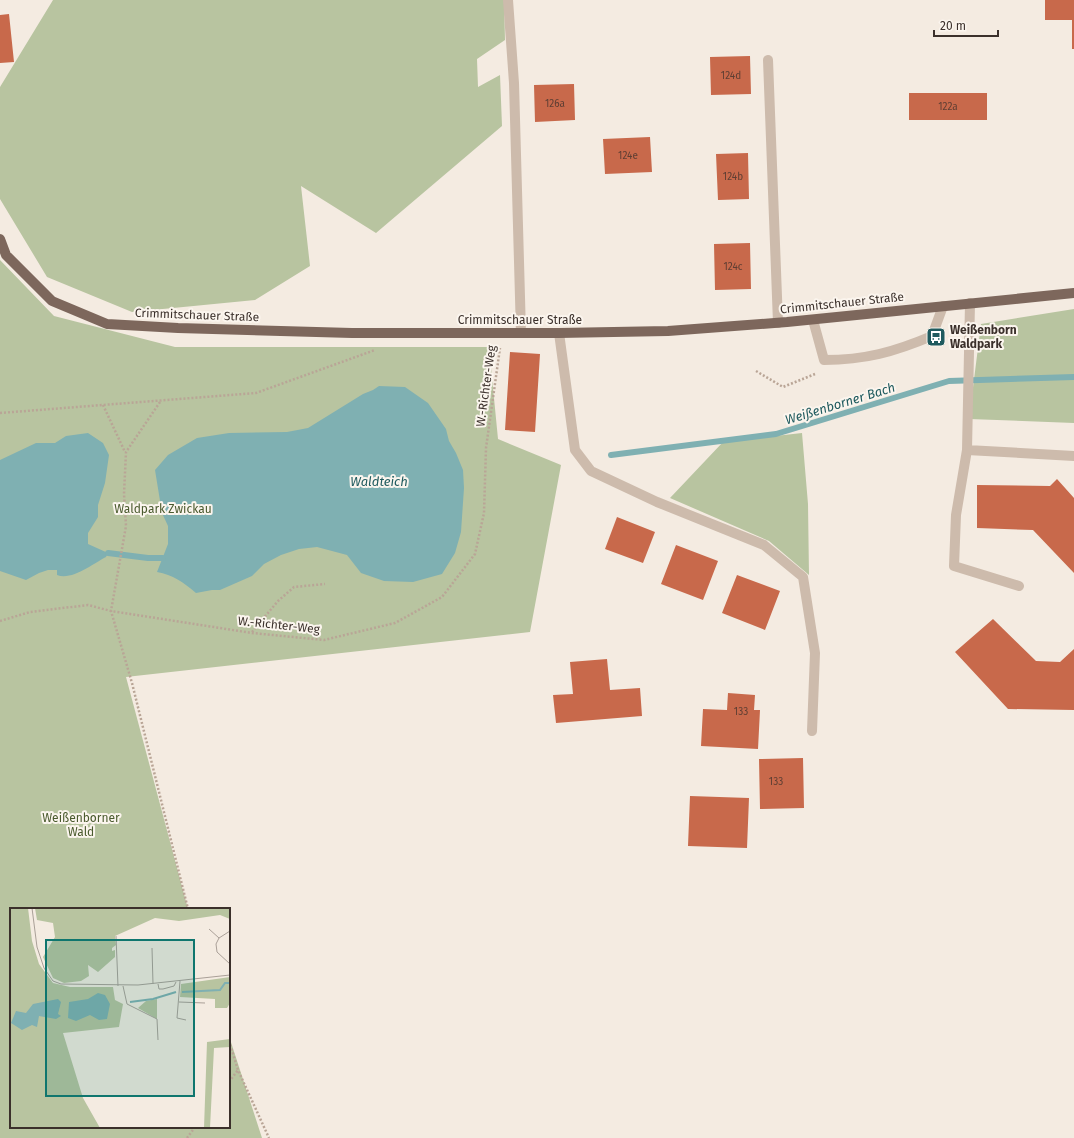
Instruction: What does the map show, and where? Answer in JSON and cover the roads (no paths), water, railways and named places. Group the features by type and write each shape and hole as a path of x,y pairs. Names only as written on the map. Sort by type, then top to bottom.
{"main road":[{"name":"Crimmitschauer Straße","path":"0,239 6,255 52,301 106,324 178,328 352,333 502,334 668,331 813,320 1074,293"}],"lane":[{"path":"508,0 514,83 521,334"},
{"path":"768,60 778,323"},
{"path":"970,303 967,389 967,450 956,515 954,566 1019,586"},
{"path":"813,320 824,360 849,360 902,349 932,336 943,306"},
{"path":"559,334 575,450 591,471 657,502 764,545 803,577 815,653 812,731"},
{"path":"967,450 1074,456"}],"water":[{"name":"Waldteich","path":"379,386 405,387 428,403 446,429 449,441 463,470 464,488 461,532 455,553 442,574 413,582 384,581 361,573 347,555 317,547 299,549 281,555 264,564 252,576 220,590 196,593 178,580 157,572 168,544 168,526 162,513 155,470 168,455 197,438 229,433 287,432 308,428 363,394"},
{"path":"88,433 103,443 109,455 105,483 98,505 98,517 88,533 88,544 108,553 106,557 76,574 69,576 57,575 57,570 48,570 26,580 0,571 0,460 36,443 55,443 66,436"}],"waterway":[{"name":"Weißenborner Bach","path":"611,455 776,434 949,381 1074,377"},
{"name":"Weißenborner Bach","path":"108,553 148,558 163,558"}],"place":[{"name":"Weißenborn Waldpark","path":"936,337"}],"park label":[{"name":"Waldpark Zwickau","path":"163,509"},
{"name":"Weißenborner Wald","path":"81,825"}]}
